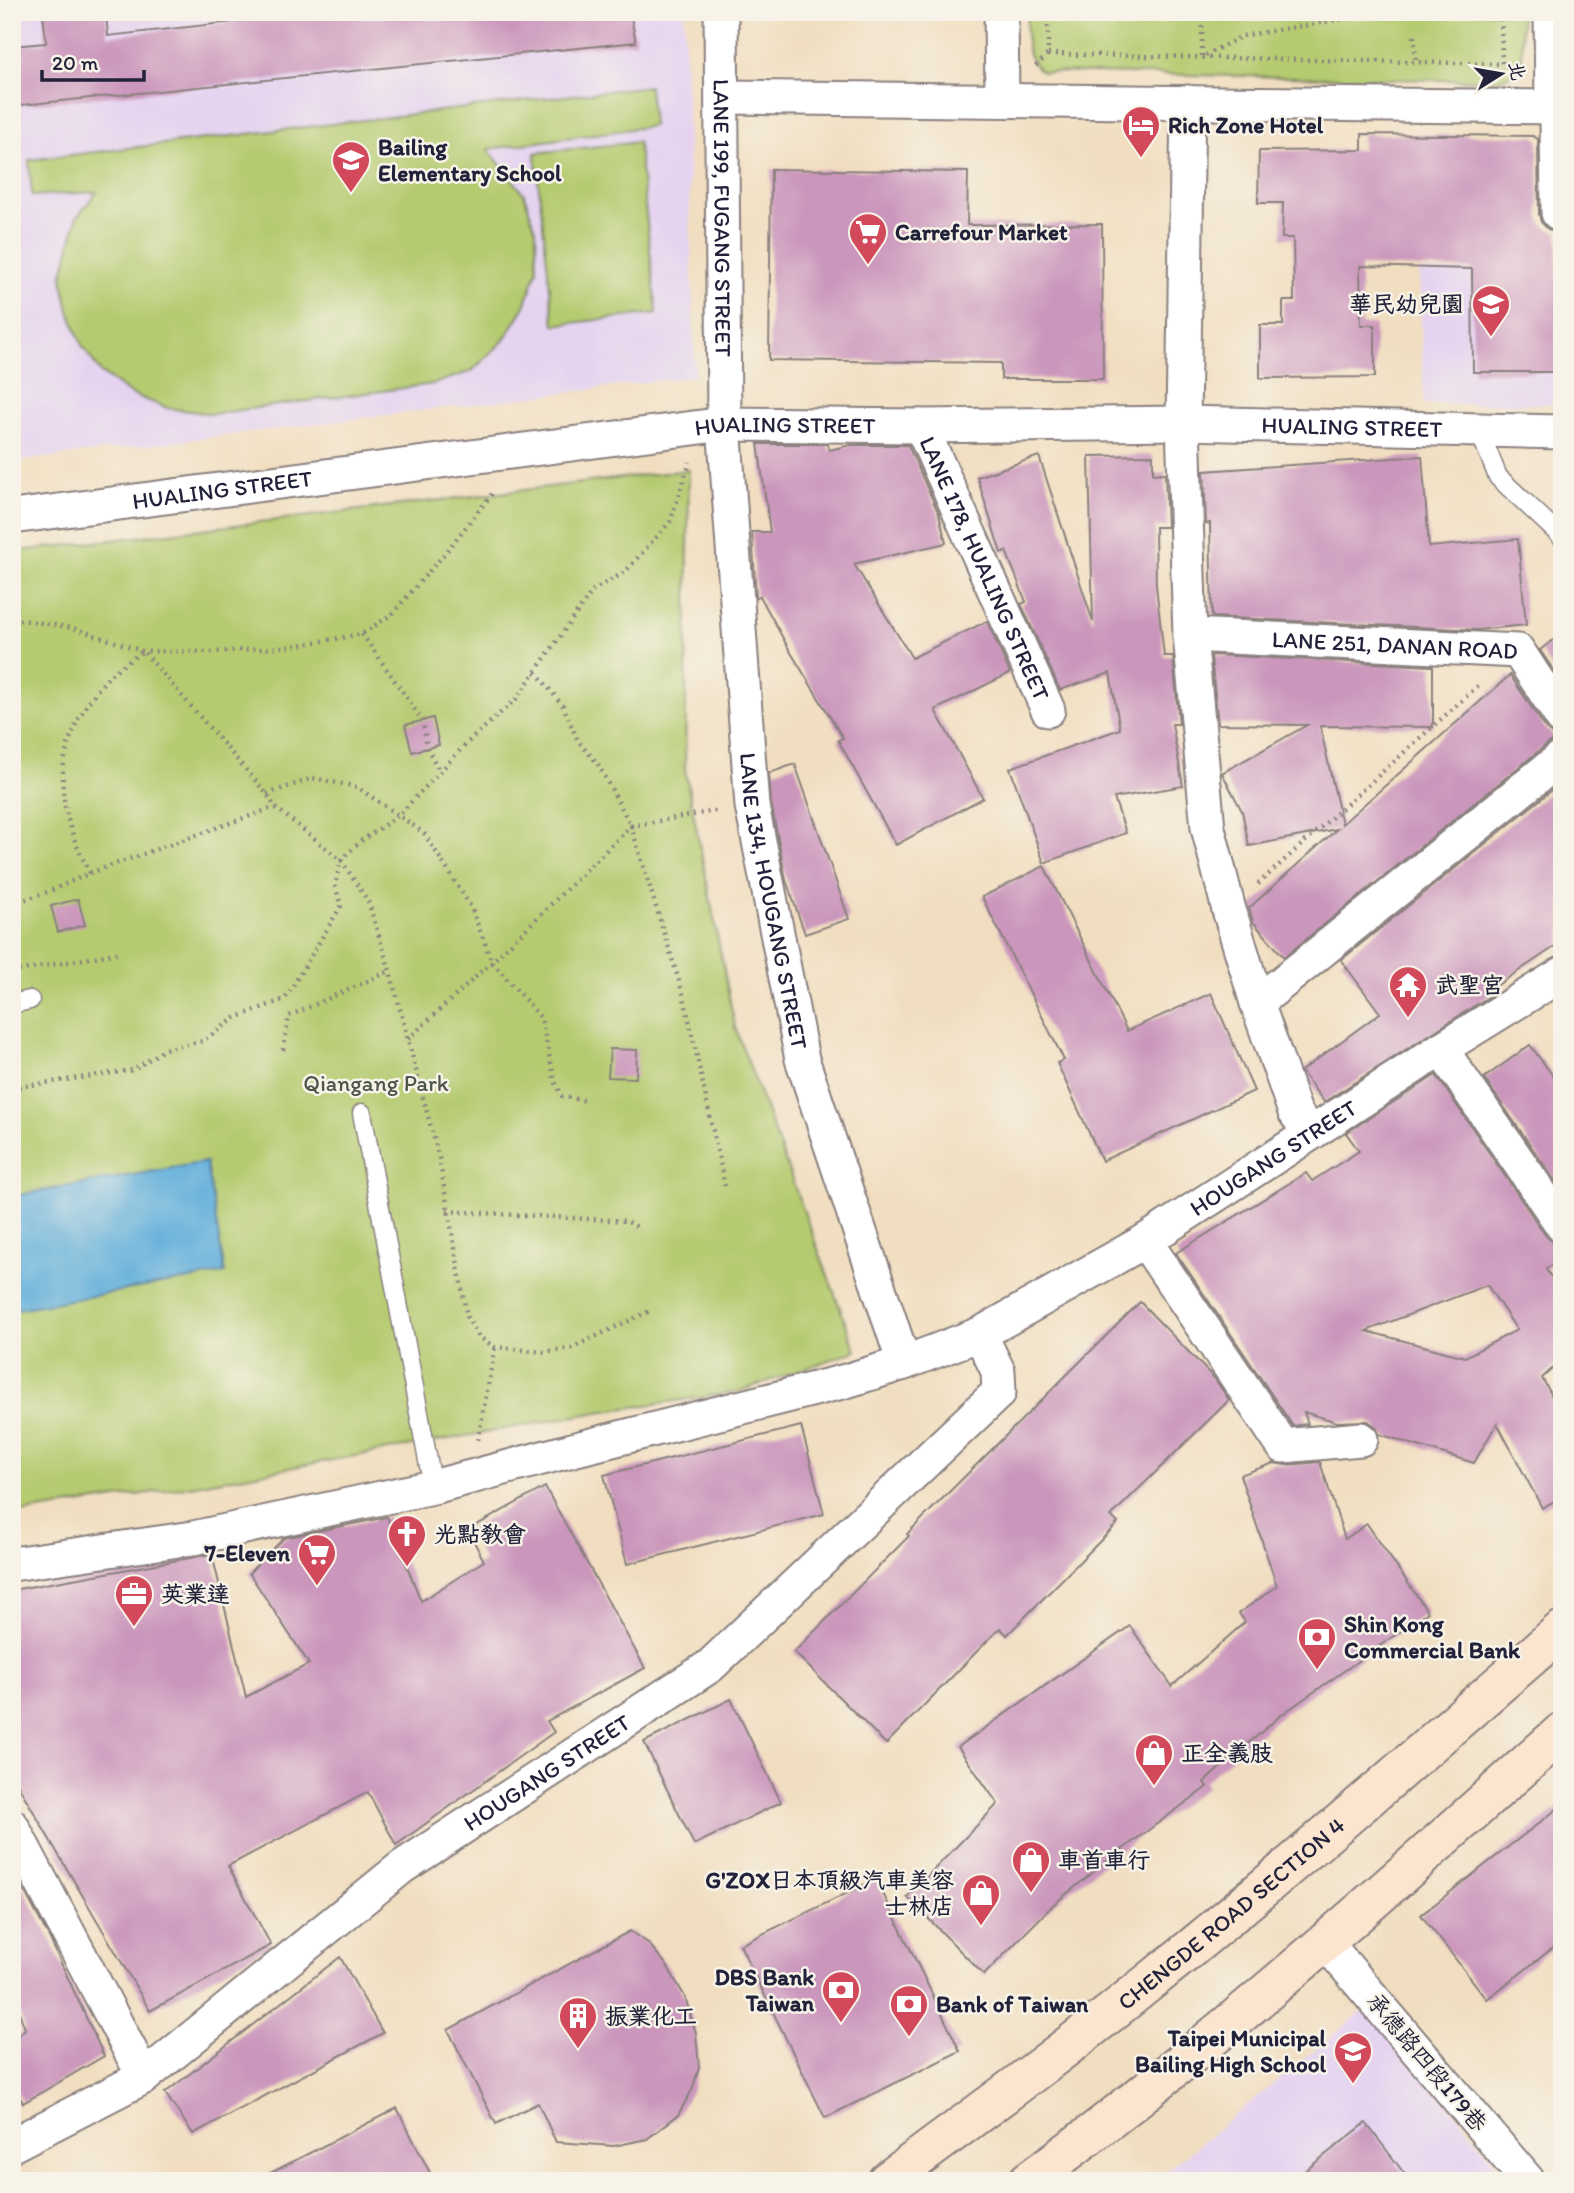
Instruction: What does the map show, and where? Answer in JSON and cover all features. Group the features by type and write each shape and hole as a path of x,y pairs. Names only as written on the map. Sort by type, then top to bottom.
{"main road":[{"name":"CHENGDE ROAD SECTION 4","path":"887,2181 1030,2076 1149,1982 1332,1829 1562,1630"},
{"path":"1028,2181 1080,2143 1326,1943 1562,1732"}],"street":[{"name":"LANE 199, FUGANG STREET","path":"721,12 724,424"},
{"path":"1001,12 1002,99"},
{"path":"1552,12 1552,107 1557,119 1558,213"},
{"path":"722,97 1552,107"},
{"path":"1188,102 1183,424 1190,635 1208,828 1257,1003 1295,1112 1310,1135"},
{"name":"HUALING STREET","path":"12,517 724,424 1183,424 1562,432"},
{"name":"LANE 134, HOUGANG STREET","path":"724,424 752,806 802,1059 904,1363"},
{"name":"LANE 178, HUALING STREET","path":"921,426 1048,710"},
{"name":"LANE 251, DANAN ROAD","path":"1190,635 1518,650 1562,718"},
{"path":"1257,1003 1562,757"},
{"name":"HOUGANG STREET","path":"12,1564 193,1538 433,1487 846,1381 904,1363 980,1334 1145,1241 1562,974"},
{"path":"1441,1049 1562,1225"},
{"path":"1145,1241 1283,1446 1361,1438"},
{"name":"HOUGANG STREET","path":"12,2145 144,2077 402,1867 710,1666 999,1392 998,1371 980,1334"},
{"path":"12,1826 144,2077"},
{"name":"承德路四段179巷","path":"1326,1943 1528,2181"}],"lane":[{"path":"1479,430 1498,477 1562,537"},
{"path":"362,1113 433,1487"}],"path":[{"path":"1048,12 1048,54 1502,64 1501,12"},
{"path":"1184,12 1202,15 1202,57"},
{"path":"1322,12 1326,22"},
{"path":"1202,57 1242,36 1379,13"},
{"path":"1414,36 1416,62"},
{"path":"12,1088 133,1070 165,1049 203,1041 235,1018 285,999 341,906 335,885 341,860 361,841 398,815 467,743 516,699 593,590 625,572 670,522 690,462"},
{"path":"12,621 22,620 73,628 143,651 214,652 287,647 362,634 391,615 495,490"},
{"path":"362,634 423,721 428,748 440,772"},
{"path":"1229,910 1518,650"},
{"path":"143,651 267,794 275,807 341,860 368,901 390,971 439,1158 467,1317 479,1337 495,1347 543,1352 571,1348 652,1311"},
{"path":"90,873 74,844 66,819 62,791 63,765 72,732 86,706 106,679 143,651"},
{"path":"536,671 563,706 578,741 598,764 631,825 684,997 725,1186"},
{"path":"267,794 313,778 356,787 424,833 471,907 492,962 541,1018 555,1080 562,1096 586,1101"},
{"path":"408,1039 492,962 631,825 752,806"},
{"path":"12,904 275,807"},
{"path":"12,972 117,953"},
{"path":"283,1051 289,1016 390,971"},
{"path":"447,1211 626,1221 641,1229"},
{"path":"478,1440 495,1347"}],"shaded area":[{"name":"Bailing Elementary School","path":"12,12 684,12 695,376 12,462"},
{"name":"華民幼兒園","path":"1562,269 1562,404 1424,404 1419,271"},
{"name":"Taipei Municipal Bailing High School","path":"1370,2005 1509,2181 1156,2181 1175,2164"}],"green space":[{"path":"1027,12 1521,12 1522,60 1513,74 1496,81 1042,72 1028,52"},
{"path":"649,86 653,126 488,149 524,194 536,231 537,270 525,306 504,340 472,371 433,384 212,414 167,408 131,394 101,373 82,345 69,311 62,278 77,217 97,192 32,196 29,160"},
{"path":"638,142 657,313 554,325 535,153"},
{"name":"Qiangang Park","path":"689,470 685,770 735,1027 856,1351 737,1392 598,1412 168,1490 12,1514 12,552"}],"water":[{"path":"206,1162 225,1273 12,1310 12,1196"}],"building":[{"path":"43,12 106,12 108,36 323,12 630,12 636,42 12,106 12,46 46,43"},
{"path":"1362,134 1533,136 1538,139 1539,214 1541,222 1548,229 1558,232 1558,279 1562,279 1562,372 1473,372 1472,269 1360,266 1361,325 1375,325 1375,377 1260,378 1260,325 1283,325 1283,301 1294,301 1293,238 1282,238 1283,203 1258,203 1259,151 1362,150"},
{"name":"Carrefour Market","path":"771,169 968,172 967,225 1102,224 1103,379 1001,379 1001,363 769,360"},
{"path":"758,444 828,444 829,450 851,445 908,445 939,514 946,543 854,564 912,658 987,621 1010,673 935,710 983,798 896,845 838,740 843,738 760,596 756,598 752,532 770,532"},
{"path":"1153,455 1153,474 1165,473 1167,527 1155,527 1156,585 1164,656 1173,656 1179,724 1172,724 1183,786 1114,798 1126,833 1044,863 1010,768 1120,729 1110,673 1060,690 1021,604 1026,602 1006,551 1001,553 977,477 1039,456 1093,622 1089,456"},
{"path":"1422,456 1429,547 1518,539 1526,625 1477,630 1212,617 1210,523 1206,524 1204,471"},
{"path":"1562,634 1562,683 1540,650"},
{"path":"1213,655 1433,666 1433,727 1320,726 1342,824 1510,675 1546,729 1562,738 1550,742 1284,957 1253,922 1249,908 1337,829 1249,846 1242,811 1222,773 1307,725 1218,724"},
{"path":"433,718 439,745 412,752 405,725"},
{"path":"795,764 849,919 805,934 786,880 771,803 769,773"},
{"path":"1562,782 1562,942 1490,990 1493,994 1324,1102 1301,1071 1380,1013 1341,960"},
{"path":"1044,866 1127,1031 1211,993 1254,1091 1102,1161 1057,1063 1064,1060 982,897"},
{"path":"78,899 85,925 58,932 51,906"},
{"path":"1530,1045 1562,1088 1562,1191 1484,1078"},
{"path":"610,1049 637,1050 636,1078 608,1077"},
{"path":"1436,1075 1546,1236 1553,1242 1562,1244 1562,1258 1546,1269 1562,1293 1562,1360 1542,1378 1562,1414 1562,1497 1542,1508 1497,1423 1474,1463 1379,1434 1376,1427 1368,1421 1337,1422 1304,1412 1308,1424 1293,1426 1176,1253 1306,1173 1312,1181 1359,1151 1346,1133","holes":["1487,1285 1517,1330 1465,1357 1366,1331"]},
{"path":"1140,1302 1215,1379 1229,1400 1111,1516 1118,1523 1007,1635 1000,1628 886,1744 794,1652 909,1536 907,1534"},
{"path":"801,1426 824,1514 627,1564 604,1475"},
{"path":"1320,1462 1345,1539 1367,1524 1428,1612 1281,1715 1204,1782 1207,1787 1112,1857 1054,1904 984,1975 907,1897 998,1804 958,1747 1130,1626 1172,1686 1245,1622 1239,1613 1277,1586 1240,1475 1274,1463 1285,1465"},
{"path":"545,1487 645,1668 547,1721 554,1732 396,1845 368,1792 228,1866 271,1945 150,2011 12,1775 12,1590 212,1554 246,1697 309,1664 249,1573 284,1538 387,1517 421,1601 484,1561 468,1530"},
{"path":"731,1699 781,1802 694,1845 644,1742"},
{"path":"1562,1805 1562,1941 1487,1999 1421,1915"},
{"path":"12,1868 49,1937 104,2056 23,2103 12,2082 12,2042 25,2029 12,1992"},
{"path":"876,1879 960,2051 825,2118 740,1945"},
{"name":"振業化工","path":"630,1931 648,1943 666,1964 685,1997 696,2033 699,2067 692,2090 678,2115 647,2139 614,2146 556,2142 538,2103 496,2124 448,2030"},
{"path":"340,1957 383,2033 193,2134 165,2093"},
{"path":"397,2108 434,2181 255,2181"},
{"path":"1366,2123 1410,2181 1292,2181"}],"place":[{"name":"Rich Zone Hotel","path":"1141,159"},
{"name":"Bailing Elementary School","path":"351,194"},
{"name":"Carrefour Market","path":"868,266"},
{"name":"華民幼兒園","path":"1491,338"},
{"name":"武聖宮","path":"1408,1019"},
{"name":"光點教會","path":"407,1568"},
{"name":"7-Eleven","path":"317,1587"},
{"name":"英業達","path":"134,1628"},
{"name":"Shin Kong Commercial Bank","path":"1317,1671"},
{"name":"正全義肢","path":"1154,1787"},
{"name":"車首車行","path":"1031,1894"},
{"name":"G'ZOX日本頂級汽車美容 士林店","path":"981,1927"},
{"name":"DBS Bank Taiwan","path":"841,2024"},
{"name":"Bank of Taiwan","path":"909,2038"},
{"name":"振業化工","path":"578,2050"},
{"name":"Taipei Municipal Bailing High School","path":"1353,2085"}]}
